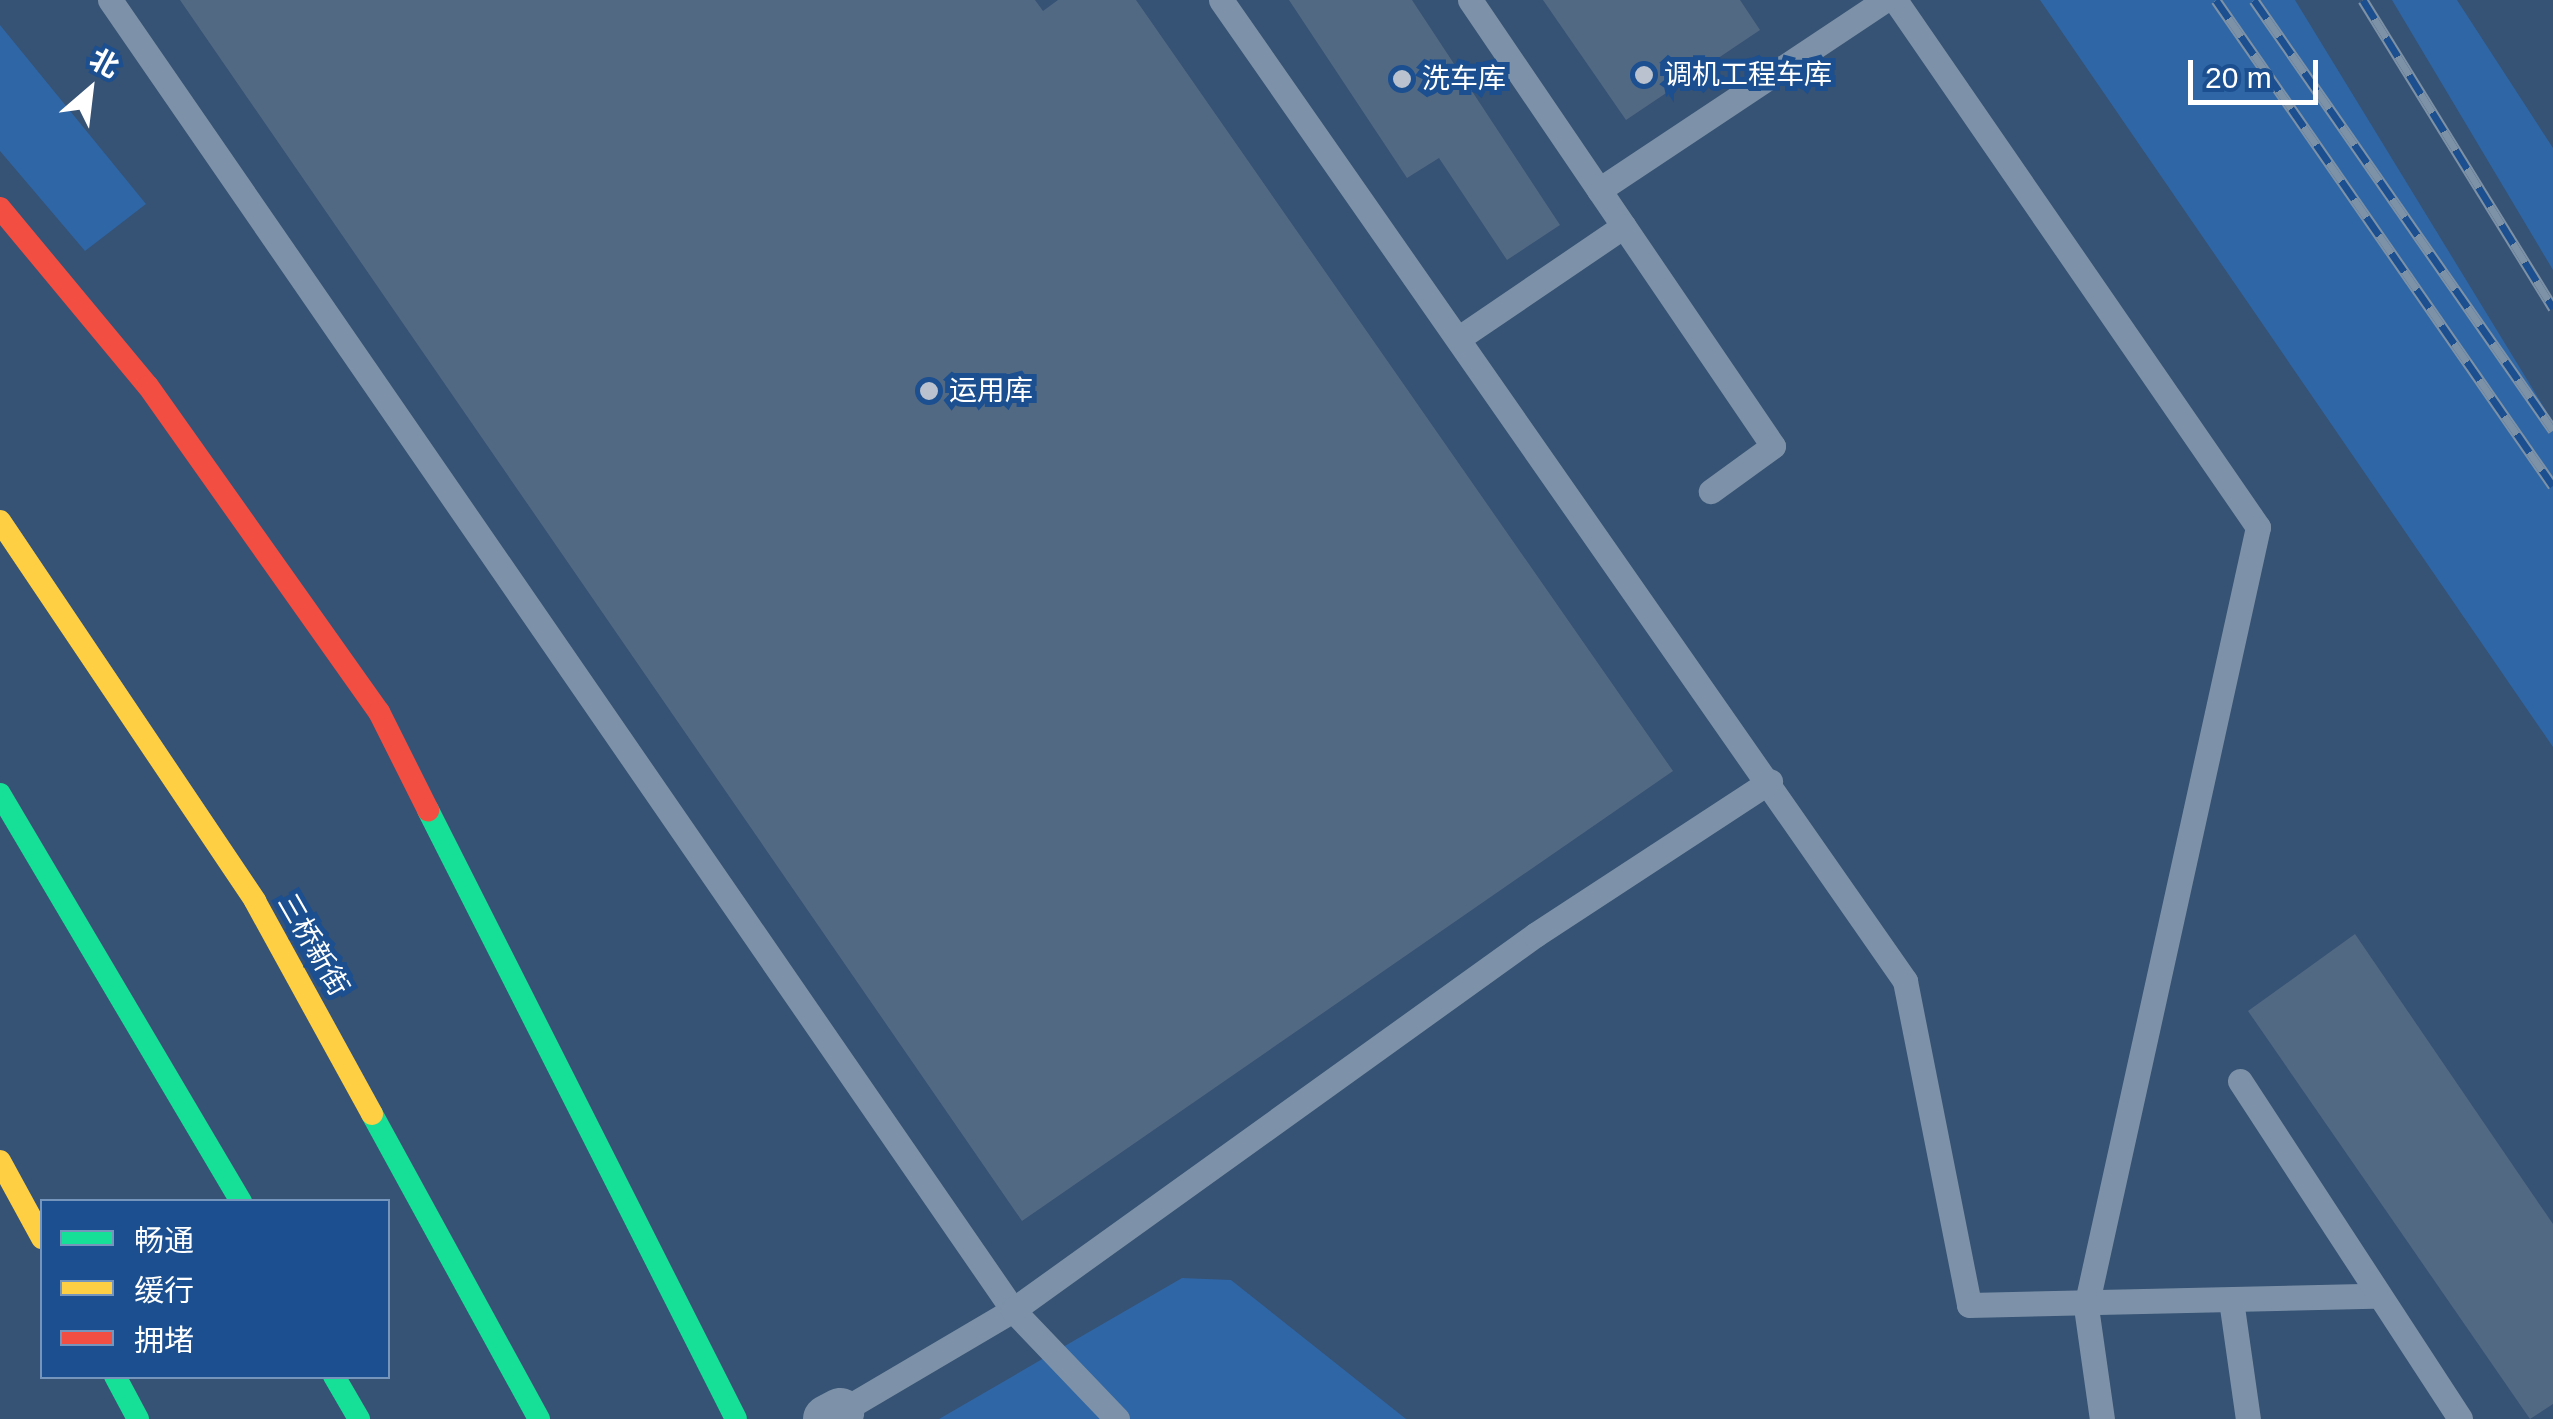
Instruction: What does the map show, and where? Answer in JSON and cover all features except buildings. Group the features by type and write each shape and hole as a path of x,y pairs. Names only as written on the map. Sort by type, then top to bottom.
{"main road":[{"path":"0,208 148,386 379,712 736,1419"},
{"name":"三桥新街","path":"0,521 254,902 539,1419"},
{"path":"0,794 239,1199"},
{"path":"0,1161 40,1234"},
{"path":"117,1379 138,1419"},
{"path":"336,1379 358,1419"}],"lane":[{"path":"110,0 1013,1310 1118,1419"},
{"path":"1222,0 1905,981 1969,1305 2086,1307 2372,1296"},
{"path":"1470,0 1773,446 1712,492"},
{"path":"1599,190 1885,0"},
{"path":"1895,0 2258,527 2086,1307 2102,1419"},
{"path":"1458,338 1624,226"},
{"path":"833,1416 1013,1310 1534,935 1770,782"},
{"path":"2240,1081 2372,1296 2460,1419"},
{"path":"2231,1300 2248,1419"}],"shaded area":[{"path":"2040,0 2295,0 2553,422 2553,747"},
{"path":"2392,0 2457,0 2553,148 2553,270"},
{"path":"0,25 146,204 85,251 0,151"},
{"path":"1182,1278 1231,1280 1406,1419 939,1419"}],"railway":[{"path":"2216,0 2553,486"},
{"path":"2254,0 2553,430"},
{"path":"2363,0 2553,308"}],"traffic: fast":[{"path":"0,794 239,1199"},
{"path":"428,810 736,1419"},
{"path":"372,1114 539,1419"},
{"path":"117,1379 138,1419"},
{"path":"336,1379 359,1419"}],"traffic: slow":[{"path":"0,521 255,901 372,1114"},
{"path":"0,1161 40,1234"}],"traffic: jam":[{"path":"0,208 148,386 379,712 428,810"}],"place":[{"name":"调机工程车库","path":"1644,75"},
{"name":"洗车库","path":"1402,79"},
{"name":"运用库","path":"929,391"}]}
